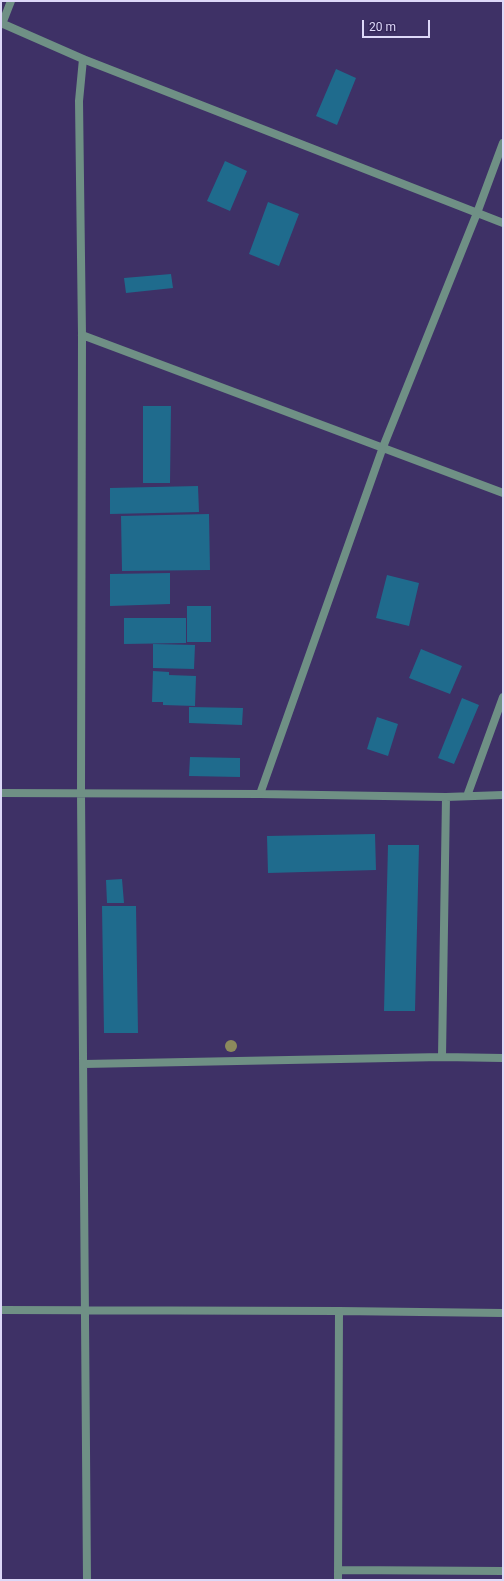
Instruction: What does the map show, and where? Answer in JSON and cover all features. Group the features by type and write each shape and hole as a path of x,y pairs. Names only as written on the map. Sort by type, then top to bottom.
{"street":[{"path":"11,1 1,24 83,59 503,223"},
{"path":"83,59 79,101 82,334 81,794 87,1580"},
{"path":"260,794 383,447 477,213 503,143"},
{"path":"82,334 503,493"},
{"path":"467,796 503,697"},
{"path":"1,793 260,794 446,797 503,795"},
{"path":"442,1057 446,797"},
{"path":"84,1064 442,1057 503,1058"},
{"path":"1,1310 503,1313"},
{"path":"338,1580 339,1311"},
{"path":"338,1570 503,1571"}],"building":[{"path":"336,69 356,78 337,125 316,116"},
{"path":"225,161 247,171 230,211 207,201"},
{"path":"268,202 299,214 279,266 249,254"},
{"path":"171,274 173,288 126,293 124,278"},
{"path":"143,406 171,406 170,483 143,483"},
{"path":"198,486 199,512 110,514 110,488"},
{"path":"209,514 210,570 122,571 121,516"},
{"path":"170,573 170,604 110,606 110,574"},
{"path":"387,575 419,583 409,626 376,618"},
{"path":"187,606 211,606 211,642 187,642"},
{"path":"124,618 186,618 186,643 124,644"},
{"path":"153,644 195,645 194,669 153,668"},
{"path":"421,649 462,666 450,694 409,678"},
{"path":"153,671 169,672 169,675 196,676 195,706 163,705 163,702 152,702"},
{"path":"462,698 479,705 454,764 438,758"},
{"path":"189,707 243,708 242,725 189,723"},
{"path":"377,717 398,724 388,756 367,749"},
{"path":"190,757 240,758 240,777 189,776"},
{"path":"375,834 376,870 268,873 267,836"},
{"path":"388,845 419,845 415,1011 384,1011"},
{"path":"122,879 124,903 107,903 106,880"},
{"path":"102,906 136,906 138,1033 104,1033"}]}
